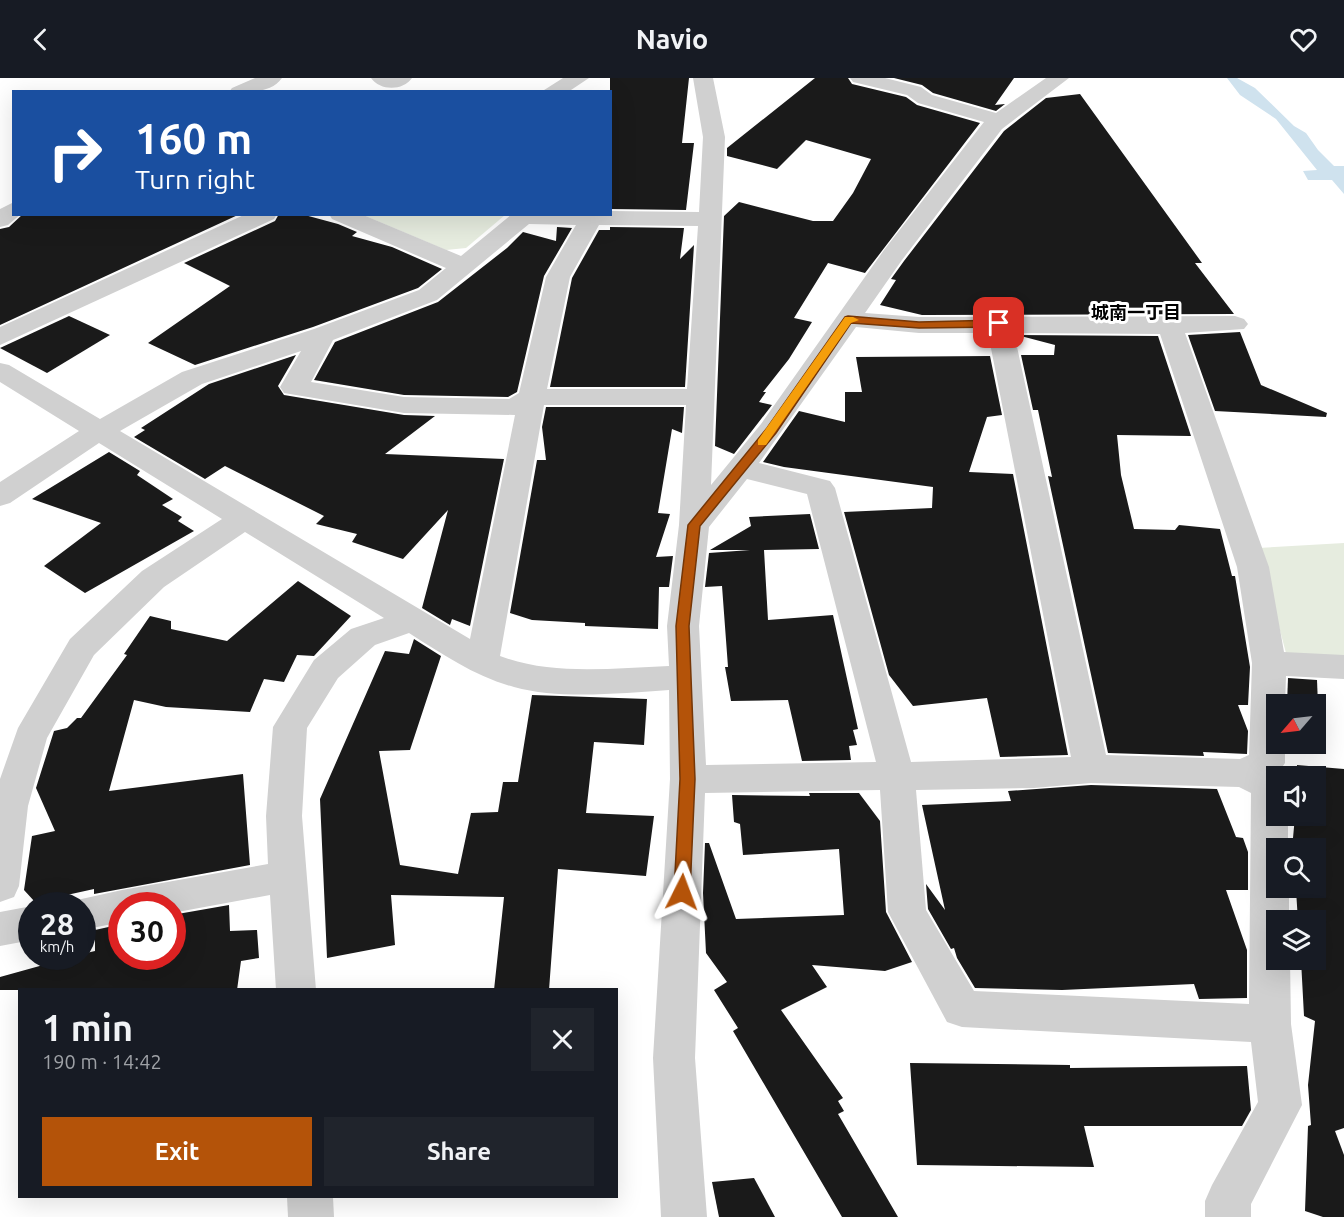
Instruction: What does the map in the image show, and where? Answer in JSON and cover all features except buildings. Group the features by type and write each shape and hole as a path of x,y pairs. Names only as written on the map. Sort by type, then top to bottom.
{"street":[{"path":"244,90 272,78"},
{"path":"381,78 391,82 402,78"},
{"path":"553,90 579,78"},
{"path":"684,1217 674,1058 688,779 683,626 694,525 714,137 703,78"},
{"path":"860,78 914,91 925,99 999,120"},
{"path":"694,525 771,430 937,196 999,120 1059,78"},
{"path":"0,337 262,216"},
{"path":"345,216 461,266"},
{"path":"0,496 99,431 192,378 323,334 428,295 461,266 526,216 591,219 708,219"},
{"path":"482,662 532,398 558,277 591,219"},
{"path":"848,319 919,325 1235,324"},
{"path":"999,323 1091,770"},
{"path":"1170,326 1252,567 1269,663 1267,763 1244,773"},
{"path":"323,334 294,387 404,405 514,407 532,398 699,397"},
{"path":"0,371 482,662 518,676 586,682 686,677"},
{"path":"741,468 820,488 897,776 907,912 962,1009 1270,1024"},
{"path":"0,886 10,806 30,737 82,647 153,579 245,518"},
{"path":"296,988 284,816 290,727 326,669 363,637 414,619"},
{"path":"1269,663 1344,667"},
{"path":"688,779 1034,774 1091,770 1244,773 1269,785 1270,1024 1280,1105 1228,1201 1228,1217"},
{"path":"186,895 289,876"},
{"path":"0,929 18,926"},
{"path":"310,1198 311,1217"}],"shaded area":[{"path":"365,216 504,216 466,248 446,250"},
{"path":"1344,543 1344,656 1286,653 1258,548"}],"water":[{"path":"1227,78 1237,78 1255,88 1294,126 1306,133 1318,150 1334,166 1344,166 1344,194 1332,180 1308,180 1303,171 1317,170 1276,119 1240,95"}],"slow traffic":[{"path":"762,442 848,319 853,320"}],"district":[{"name":"城南一丁目","path":"1136,313"}],"route":[{"path":"682,892 688,779 683,626 694,525 771,430 848,319 919,325 999,323"}]}
